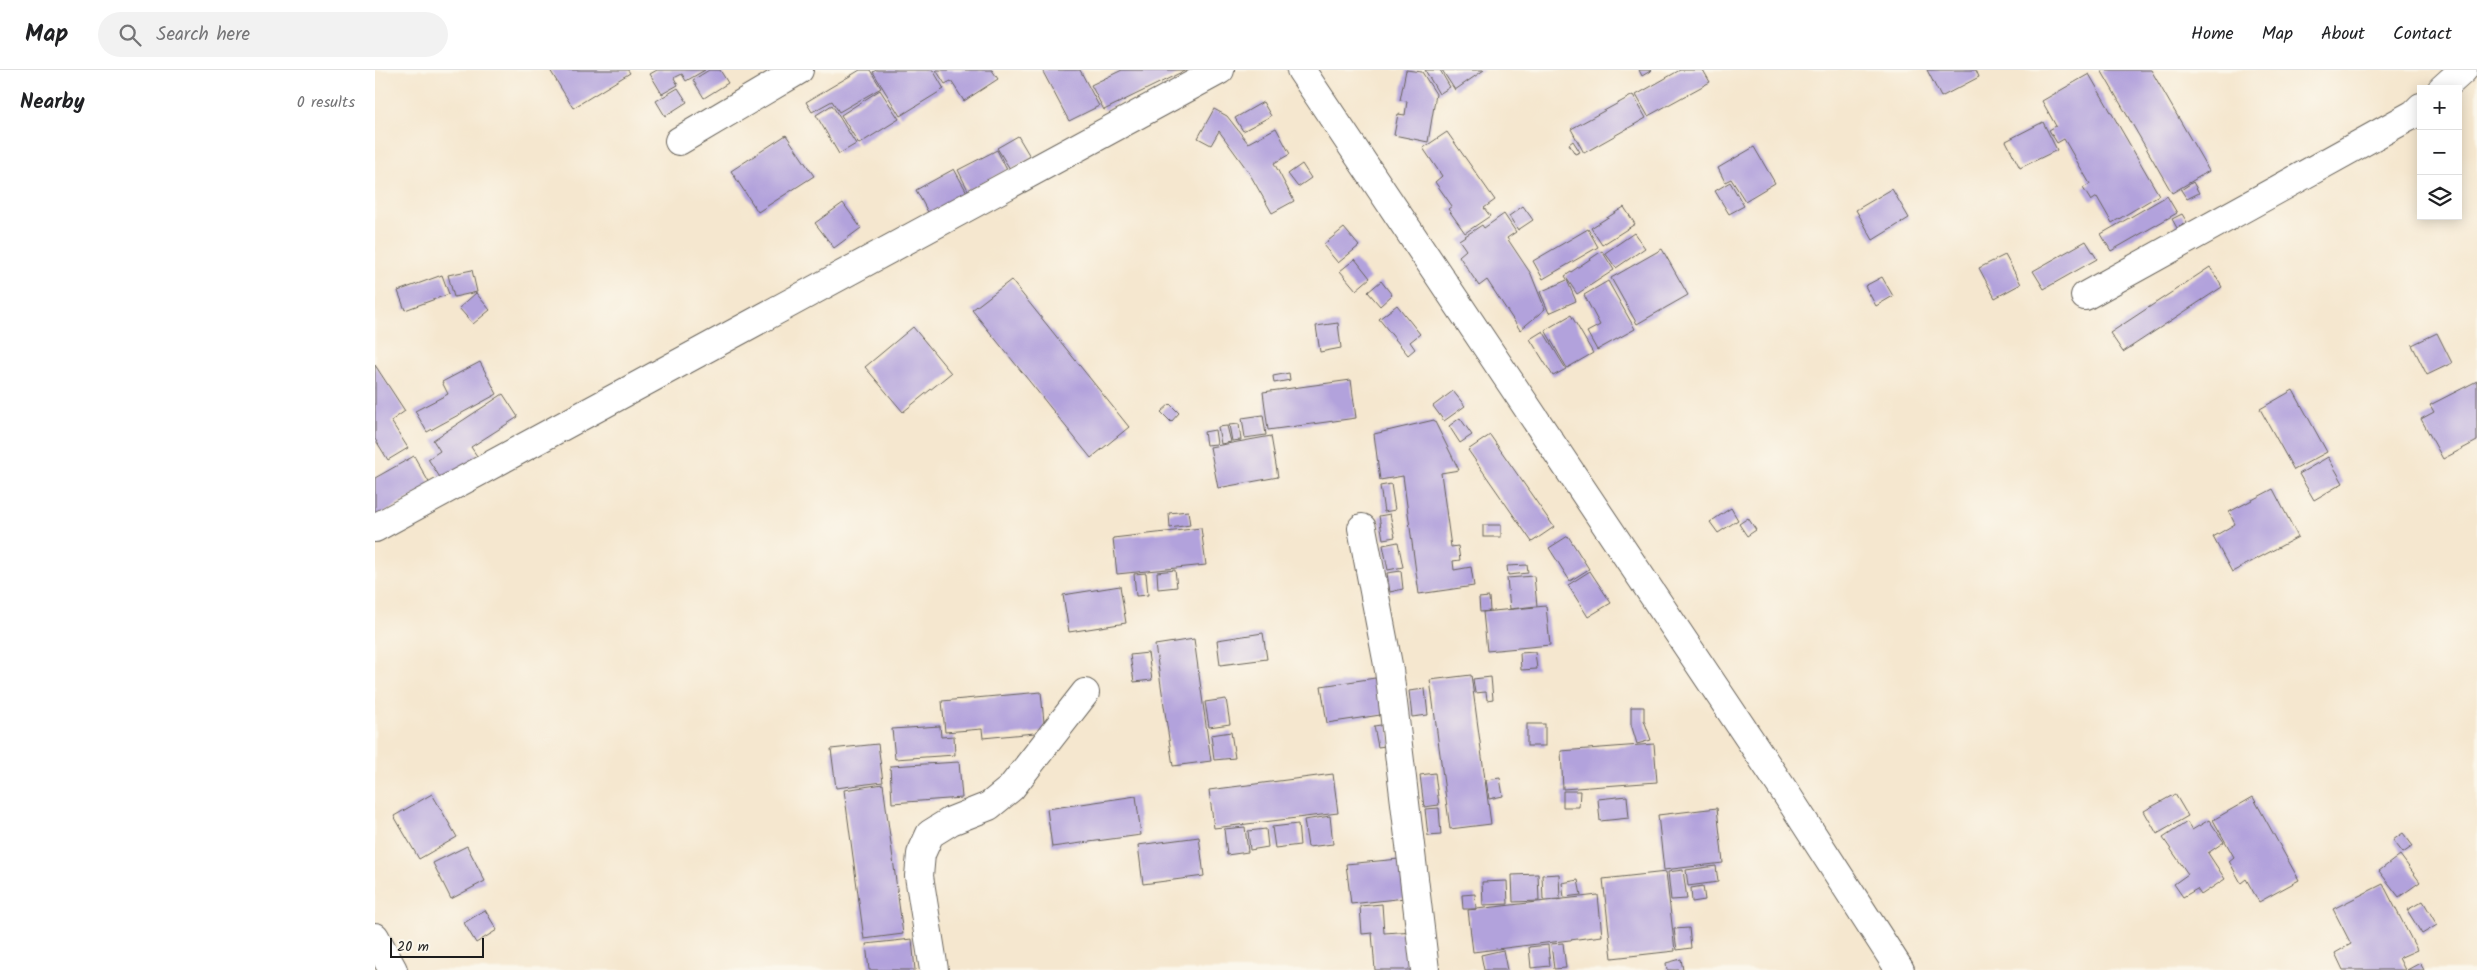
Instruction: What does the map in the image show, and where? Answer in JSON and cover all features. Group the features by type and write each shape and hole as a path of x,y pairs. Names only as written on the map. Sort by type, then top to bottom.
{"street":[{"path":"679,141 799,70"},
{"path":"375,528 1220,70"},
{"path":"1301,70 1787,795 1900,970"},
{"path":"2446,85 2463,70"},
{"path":"2085,296 2417,111"},
{"path":"1362,528 1389,670 1425,970"},
{"path":"934,970 919,876 921,854 930,834 951,821 989,806 1011,788 1085,693"},
{"path":"375,937 393,970"}],"building":[{"path":"550,70 628,70 630,73 573,108"},
{"path":"657,70 705,70 686,81 682,74 674,78 678,85 662,94 650,74"},
{"path":"709,70 720,70 728,83 704,98 693,80"},
{"path":"860,70 870,70 881,88 839,112 832,101 812,112 806,102"},
{"path":"876,70 933,70 944,89 900,116 873,72"},
{"path":"936,70 992,70 998,79 964,101 951,81 945,84"},
{"path":"1042,70 1080,70 1099,106 1069,121"},
{"path":"1122,70 1186,70 1104,110 1091,85"},
{"path":"1406,70 1422,72 1436,94 1428,142 1394,135 1398,114 1405,115 1407,101 1400,100"},
{"path":"1425,70 1440,70 1450,87 1439,94"},
{"path":"1442,70 1484,70 1455,90"},
{"path":"1639,70 1652,70 1642,76"},
{"path":"1680,70 1703,70 1710,82 1648,116 1636,95"},
{"path":"1927,70 1976,70 1979,77 1941,97"},
{"path":"2101,70 2151,70 2209,171 2172,193"},
{"path":"2089,74 2159,195 2112,223 2097,197 2091,201 2083,188 2090,184 2064,139 2057,143 2049,130 2056,126 2042,101"},
{"path":"678,88 687,102 665,116 656,101"},
{"path":"880,90 899,119 859,144 841,115"},
{"path":"1633,95 1646,118 1584,153 1571,129"},
{"path":"1263,102 1271,116 1243,131 1235,118"},
{"path":"832,105 856,144 839,154 816,115"},
{"path":"1214,109 1227,116 1248,143 1276,128 1290,154 1274,163 1294,201 1272,213 1248,171 1219,131 1211,145 1198,138"},
{"path":"2043,122 2057,150 2020,168 2006,141"},
{"path":"1447,132 1495,200 1484,208 1490,216 1465,233 1448,209 1452,206 1435,182 1442,176 1423,148"},
{"path":"786,135 814,176 758,212 731,171"},
{"path":"1018,136 1031,158 1010,169 997,148"},
{"path":"1573,141 1580,152 1575,154 1569,144"},
{"path":"1754,147 1775,183 1745,201 1731,179 1725,182 1718,168"},
{"path":"997,150 1007,170 968,190 958,170"},
{"path":"1302,164 1311,178 1298,187 1288,174"},
{"path":"954,169 968,194 929,214 916,190"},
{"path":"1730,182 1744,206 1729,214 1715,191"},
{"path":"2193,182 2199,193 2187,199 2181,190"},
{"path":"1892,189 1909,218 1873,240 1856,210"},
{"path":"2167,196 2177,213 2111,251 2101,234"},
{"path":"843,203 861,228 834,248 815,223"},
{"path":"1523,206 1533,220 1518,230 1509,216"},
{"path":"1624,207 1635,224 1602,245 1591,228"},
{"path":"1504,214 1516,232 1507,238 1531,274 1545,309 1520,330 1487,280 1479,286 1459,256 1466,250 1459,240 1482,225 1484,228"},
{"path":"2182,214 2187,222 2177,228 2172,219"},
{"path":"1344,228 1359,246 1338,263 1323,245"},
{"path":"1588,229 1598,247 1543,279 1533,261"},
{"path":"1634,233 1645,248 1616,268 1605,253"},
{"path":"2086,241 2097,259 2044,289 2033,271"},
{"path":"1662,249 1688,295 1637,324 1611,278"},
{"path":"1602,251 1614,270 1577,294 1565,276"},
{"path":"2005,255 2021,284 1995,298 1979,268"},
{"path":"1355,259 1370,278 1356,290 1340,271"},
{"path":"2210,267 2222,287 2123,352 2110,333"},
{"path":"472,270 477,292 454,297 448,275"},
{"path":"442,275 449,294 405,310 398,291"},
{"path":"1882,277 1893,296 1876,306 1865,286"},
{"path":"1011,280 1129,427 1091,458 972,310"},
{"path":"1567,280 1576,301 1549,313 1540,292"},
{"path":"1381,281 1392,295 1380,306 1368,292"},
{"path":"1608,281 1635,329 1597,350 1587,332 1600,325 1584,295"},
{"path":"476,293 490,310 473,324 459,308"},
{"path":"1397,305 1420,334 1410,342 1415,349 1408,355 1379,319"},
{"path":"1571,315 1593,353 1567,368 1545,330"},
{"path":"1338,323 1341,348 1320,352 1316,326"},
{"path":"913,327 951,373 903,412 865,367"},
{"path":"1543,331 1566,369 1553,376 1530,339"},
{"path":"2437,333 2452,363 2427,375 2412,345"},
{"path":"480,362 497,394 427,432 415,411 448,394 442,382"},
{"path":"375,365 405,411 391,421 408,448 388,460 375,439"},
{"path":"1289,373 1290,380 1274,383 1273,376"},
{"path":"1351,380 1356,418 1268,430 1263,392"},
{"path":"2477,381 2477,441 2443,459 2421,419 2434,412 2430,405"},
{"path":"2293,390 2327,452 2294,470 2260,409"},
{"path":"1453,391 1465,406 1444,421 1433,406"},
{"path":"503,394 518,417 471,447 481,462 445,485 428,459 440,451 433,440"},
{"path":"1170,404 1179,413 1171,422 1161,412"},
{"path":"1263,415 1266,435 1245,438 1242,418"},
{"path":"1460,418 1472,435 1460,443 1449,426"},
{"path":"1434,420 1459,470 1441,473 1451,547 1458,546 1460,560 1453,561 1454,570 1471,567 1474,586 1419,594 1403,476 1380,480 1374,434"},
{"path":"1239,424 1241,440 1232,441 1229,425"},
{"path":"1227,426 1231,442 1221,444 1218,427"},
{"path":"1215,430 1217,444 1206,445 1204,432"},
{"path":"1490,435 1554,527 1532,542 1468,450"},
{"path":"1271,436 1278,477 1218,488 1210,447"},
{"path":"414,456 431,486 375,518 375,478"},
{"path":"2328,457 2343,483 2314,500 2299,474"},
{"path":"1391,484 1395,510 1384,512 1380,486"},
{"path":"2273,489 2298,537 2232,572 2213,537 2235,524 2229,512"},
{"path":"1731,508 1738,520 1718,533 1710,522"},
{"path":"1188,511 1190,525 1170,528 1169,513"},
{"path":"1390,514 1395,537 1383,539 1379,516"},
{"path":"1748,518 1756,530 1747,536 1739,524"},
{"path":"1483,525 1501,525 1501,537 1483,537"},
{"path":"1201,528 1206,565 1117,574 1113,538"},
{"path":"1568,536 1589,569 1570,581 1549,548"},
{"path":"1398,542 1403,567 1388,570 1383,545"},
{"path":"1527,565 1528,573 1508,575 1507,566"},
{"path":"1175,570 1177,587 1158,589 1157,572"},
{"path":"1401,571 1403,589 1390,592 1387,573"},
{"path":"1590,571 1611,603 1588,617 1568,585"},
{"path":"1146,573 1148,595 1136,596 1134,574"},
{"path":"1534,576 1537,606 1510,609 1507,578"},
{"path":"1120,586 1126,623 1069,632 1063,595"},
{"path":"1489,597 1490,611 1480,612 1479,598"},
{"path":"1546,606 1550,645 1487,651 1483,612"},
{"path":"1263,633 1267,659 1220,665 1217,640"},
{"path":"1194,639 1211,761 1173,766 1155,645"},
{"path":"1535,652 1537,669 1521,670 1520,653"},
{"path":"1148,653 1152,680 1134,682 1130,655"},
{"path":"1471,675 1491,824 1450,829 1430,680"},
{"path":"1382,677 1387,714 1327,723 1321,686"},
{"path":"1491,677 1493,699 1487,700 1486,692 1475,693 1473,679"},
{"path":"1425,689 1428,715 1412,717 1409,691"},
{"path":"1041,692 1045,732 983,738 982,729 945,732 942,701"},
{"path":"1226,699 1230,724 1209,727 1205,702"},
{"path":"1631,707 1644,707 1644,720 1651,740 1637,744 1631,724"},
{"path":"1388,724 1392,745 1378,747 1374,726"},
{"path":"1527,724 1545,724 1545,746 1527,746"},
{"path":"940,726 941,737 954,736 955,755 895,759 892,729"},
{"path":"1231,732 1235,758 1214,760 1211,735"},
{"path":"878,744 883,782 836,788 831,749"},
{"path":"1654,744 1657,782 1563,789 1561,751"},
{"path":"959,762 962,798 892,803 890,766"},
{"path":"1435,773 1439,805 1424,807 1420,775"},
{"path":"1333,774 1338,813 1214,828 1209,790"},
{"path":"1500,778 1503,796 1489,799 1486,780"},
{"path":"883,784 903,934 864,939 844,790"},
{"path":"1563,791 1580,791 1579,807 1563,807"},
{"path":"432,794 457,837 419,859 394,816"},
{"path":"2175,794 2188,816 2157,834 2144,811"},
{"path":"1136,796 1141,835 1052,847 1047,809"},
{"path":"1627,796 1629,818 1600,821 1598,799"},
{"path":"2253,797 2299,880 2259,902 2246,879 2241,883 2229,861 2234,857 2213,820"},
{"path":"1439,808 1441,835 1428,836 1425,809"},
{"path":"1717,808 1723,863 1664,870 1658,815"},
{"path":"1330,816 1333,844 1308,847 1304,820"},
{"path":"2209,820 2224,842 2208,853 2225,879 2201,895 2197,889 2183,897 2174,884 2188,874 2163,838 2187,822 2192,830"},
{"path":"1298,824 1300,845 1275,848 1272,827"},
{"path":"1245,827 1248,852 1227,855 1224,829"},
{"path":"1266,829 1268,847 1250,850 1248,831"},
{"path":"2403,833 2413,846 2403,853 2393,840"},
{"path":"1199,837 1204,876 1143,884 1138,845"},
{"path":"467,846 485,881 451,899 433,863"},
{"path":"2400,855 2420,882 2399,897 2379,871"},
{"path":"1410,858 1414,897 1351,904 1346,864"},
{"path":"1716,866 1718,882 1688,886 1686,870"},
{"path":"1683,870 1687,899 1671,900 1668,872"},
{"path":"1666,872 1675,951 1612,958 1603,879"},
{"path":"1538,874 1539,901 1513,902 1512,875"},
{"path":"1559,874 1560,899 1543,900 1542,875"},
{"path":"1578,880 1581,895 1564,897 1562,883"},
{"path":"1507,881 1508,904 1483,905 1482,882"},
{"path":"2383,884 2417,950 2399,958 2405,970 2343,970 2335,953 2351,944 2333,909"},
{"path":"1703,886 1705,900 1692,902 1691,888"},
{"path":"1475,894 1476,909 1463,909 1462,895"},
{"path":"1598,895 1602,936 1473,952 1468,910"},
{"path":"2423,901 2437,925 2422,934 2407,910"},
{"path":"1382,904 1384,933 1414,931 1418,970 1375,970 1372,933 1362,934 1360,906"},
{"path":"485,910 497,930 476,943 464,923"},
{"path":"1689,928 1691,948 1677,950 1674,929"},
{"path":"912,939 915,970 869,970 866,944"},
{"path":"1563,943 1566,968 1554,969 1551,944"},
{"path":"1548,945 1550,966 1531,968 1529,947"},
{"path":"1503,950 1507,970 1484,970 1481,955"},
{"path":"1681,959 1683,970 1667,970 1666,963"},
{"path":"2420,963 2424,970 2407,970"}]}
